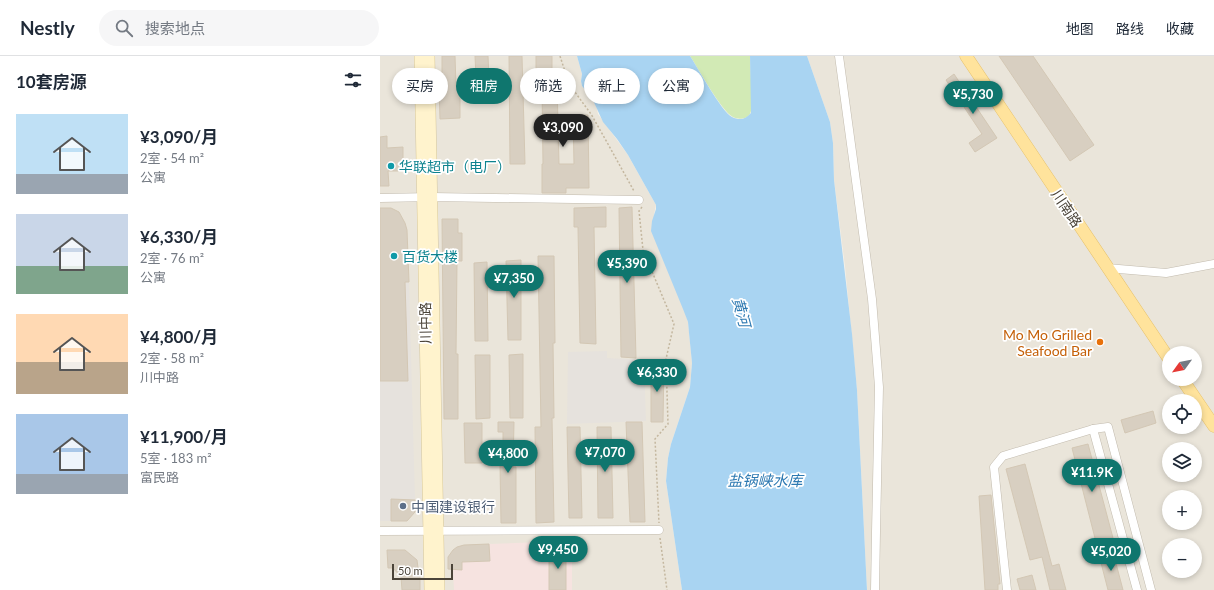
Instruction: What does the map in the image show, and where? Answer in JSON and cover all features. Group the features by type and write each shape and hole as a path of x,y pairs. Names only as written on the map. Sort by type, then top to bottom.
{"main road":[{"name":"川南路","path":"966,56 1162,349"},
{"path":"1187,386 1214,426"}],"street":[{"name":"川中路","path":"420,56 428,197"},
{"name":"川中路","path":"429,56 428,197 433,530 430,590"},
{"path":"839,56 872,299 879,387 875,590"},
{"path":"380,198 428,197 639,200"},
{"path":"1108,268 1166,273 1214,264"},
{"path":"1006,590 994,466 1003,456 1108,427 1151,590"},
{"path":"1093,430 1137,590"},
{"name":"川中路","path":"433,530 439,590"},
{"path":"380,531 659,530"}],"path":[{"path":"560,56 568,84 591,114 643,208 639,211 643,250 674,324 666,359 668,424 655,439 659,530 667,590"}],"shaded area":[{"path":"380,56 577,56 582,74 581,81 584,88 584,104 596,104 598,114 628,155 656,205 654,215 688,322 692,363 690,387 671,444 666,481 682,590 380,590"},
{"path":"807,56 1214,56 1214,590 867,590 857,390 845,267 834,180 833,143 830,122"},
{"path":"380,282 409,282 415,500 391,499 391,521 380,521"},
{"path":"607,351 607,358 644,360 646,421 567,424 568,352"},
{"path":"572,541 572,590 454,590 453,570 462,570 462,562 489,544"}],"green space":[{"path":"690,56 750,56 752,105 748,116 740,119 733,117 728,113 704,78 704,68 698,68"}],"water":[{"name":"盐锅峡水库","path":"577,56 690,56 697,68 648,68 648,104 704,104 704,79 727,113 732,117 740,119 747,117 751,113 750,56 807,56 830,122 833,143 834,180 857,390 867,590 682,590 666,481 671,444 690,387 692,363 688,322 651,231 656,205 628,155 603,122 595,104 640,104 640,68 584,68 584,88 581,81 582,74"}],"building":[{"path":"442,56 455,56 456,104 460,104 460,118 440,119 440,104 448,104 448,68 442,68"},
{"path":"475,56 488,56 489,68 476,68"},
{"path":"509,56 522,56 522,68 520,68 520,104 523,104 525,164 510,164 509,104 512,104 512,68 509,68"},
{"path":"536,56 552,56 552,68 536,68"},
{"path":"999,56 1033,56 1094,145 1070,161"},
{"path":"954,74 997,138 975,152 969,143 982,134 946,80"},
{"path":"542,104 558,104 559,164 574,164 573,115 588,115 589,188 566,188 566,193 542,193"},
{"name":"华联超市（电厂）","path":"387,136 387,148 403,147 403,171 388,171 389,186 380,186 380,137"},
{"path":"606,207 606,227 594,227 596,344 580,343 578,227 574,227 574,208"},
{"path":"632,207 636,358 621,357 619,208"},
{"path":"380,208 391,208 399,212 407,230 409,282 405,282 408,381 380,381"},
{"path":"442,219 458,219 458,233 462,233 462,261 457,261 456,354 458,354 458,419 444,419"},
{"path":"538,256 554,256 555,343 553,343 554,418 552,418 554,522 536,523 535,427 541,427"},
{"path":"521,260 521,340 508,340 506,261"},
{"path":"487,262 488,341 475,341 474,263"},
{"path":"523,354 523,418 510,418 509,355"},
{"path":"475,355 490,355 490,418 476,419"},
{"path":"651,364 664,364 663,422 651,422"},
{"path":"1153,411 1156,423 1125,433 1121,420"},
{"path":"498,422 514,422 513,467 516,467 516,523 501,523 500,464 498,464 498,453 503,454 503,432 498,432"},
{"path":"626,422 642,422 645,522 630,522"},
{"path":"464,423 482,423 482,463 465,463"},
{"path":"567,427 580,427 582,518 569,518"},
{"path":"597,427 611,427 613,518 598,518"},
{"path":"1088,444 1113,538 1096,542 1072,448"},
{"path":"1025,464 1052,566 1059,564 1066,590 1050,590 1042,557 1030,560 1006,469"},
{"path":"991,495 1000,584 998,584 998,590 985,590 979,496"},
{"name":"中国建设银行","path":"391,499 415,500 415,512 407,521 391,521"},
{"path":"489,544 490,561 462,562 462,570 448,569 448,557 457,547 464,545"},
{"path":"387,550 405,550 417,560 420,571 420,590 402,590 401,577 393,568 388,568"},
{"path":"549,551 566,551 566,590 549,590"},
{"path":"1113,552 1123,590 1108,590 1099,555"},
{"path":"1032,575 1036,590 1020,590 1017,579"}],"place":[{"name":"华联超市（电厂）","path":"391,166"},
{"name":"百货大楼","path":"394,256"},
{"name":"Mo Mo Grilled Seafood Bar","path":"1100,342"},
{"name":"中国建设银行","path":"403,506"}],"water label":[{"name":"黄河","path":"742,312"}]}
